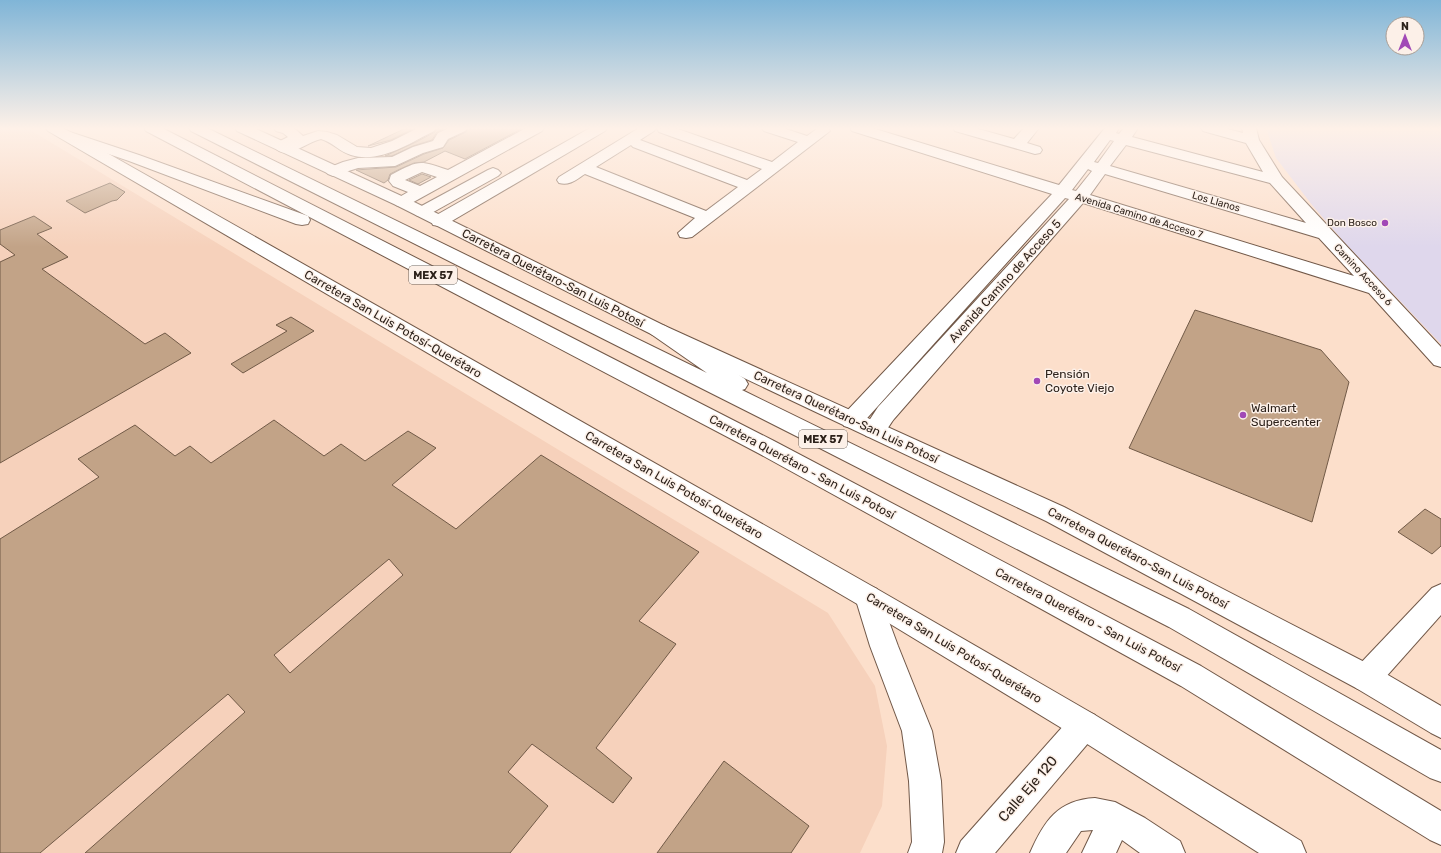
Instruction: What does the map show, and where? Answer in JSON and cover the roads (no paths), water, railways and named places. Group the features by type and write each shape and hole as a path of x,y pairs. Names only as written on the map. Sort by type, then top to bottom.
{"main road":[{"name":"Carretera San Luis Potosí-Querétaro","path":"123,168 868,597 1084,725 1289,853"},
{"path":"160,168 390,253"},
{"name":"Carretera Querétaro - San Luis Potosí","path":"227,168 773,451 1191,676 1441,829"},
{"name":"MEX 57","path":"276,168 1179,618 1441,767"},
{"name":"Carretera Querétaro-San Luis Potosí","path":"327,168 423,203 658,330 1055,514 1366,678 1441,723"},
{"path":"416,168 397,178 396,181 423,203"},
{"path":"425,168 450,176"},
{"path":"461,168 484,178"},
{"path":"423,203 449,197 501,168"},
{"path":"423,203 506,168"},
{"path":"565,180 592,168"},
{"path":"713,168 750,186"},
{"path":"686,233 774,168"},
{"name":"Avenida Camino de Acceso 7","path":"985,168 1376,289"},
{"name":"Avenida Camino de Acceso 5","path":"874,430 886,413 1006,279 1030,239 1062,192 1090,168"},
{"name":"Avenida Camino de Acceso 5","path":"852,420 990,271 1080,197 1091,168"},
{"name":"Los Llanos","path":"1098,168 1325,234"},
{"path":"1235,168 1276,180"},
{"name":"Camino Acceso 6","path":"1269,168 1276,180 1441,360"},
{"path":"423,203 450,176 464,169"},
{"path":"589,170 707,218"},
{"path":"423,203 449,197"},
{"path":"990,271 1006,279"},
{"path":"950,314 968,322"},
{"path":"658,330 812,434"},
{"path":"898,370 918,378"},
{"path":"1366,678 1441,596"},
{"path":"868,597 884,646 917,731 925,781 928,842 925,853"},
{"name":"Calle Eje 120","path":"973,853 1084,725"},
{"path":"1047,853 1069,821 1084,814 1098,814 1115,818 1168,853"},
{"path":"1099,853 1115,818"}],"place":[{"name":"Don Bosco","path":"1385,223"},
{"name":"Pensión Coyote Viejo","path":"1037,381"},
{"name":"Walmart Supercenter","path":"1243,415"}]}
